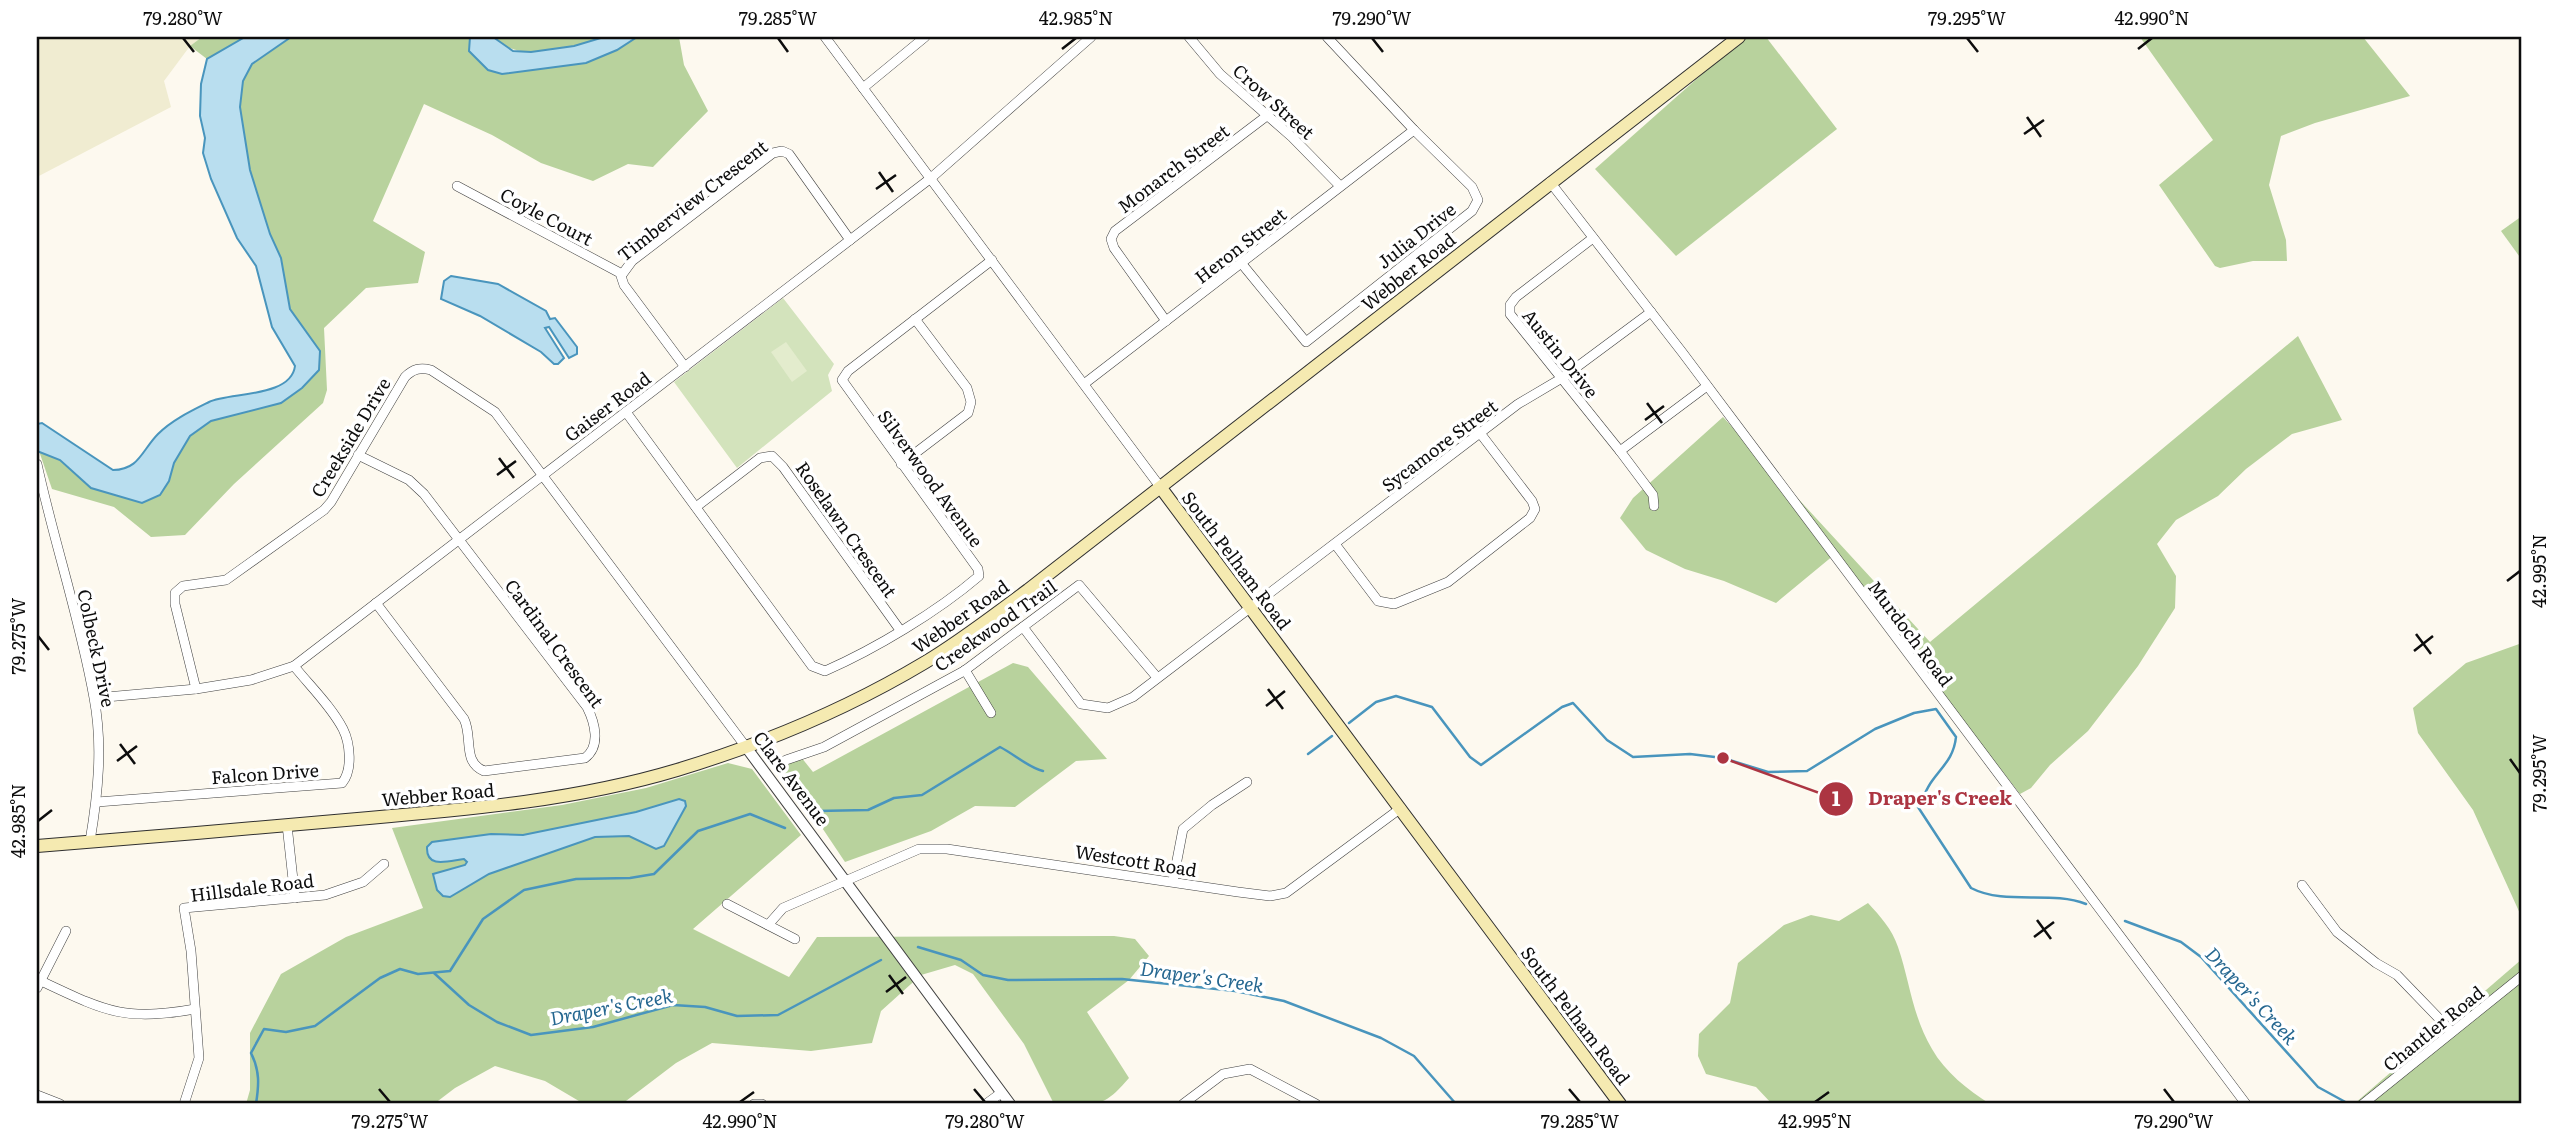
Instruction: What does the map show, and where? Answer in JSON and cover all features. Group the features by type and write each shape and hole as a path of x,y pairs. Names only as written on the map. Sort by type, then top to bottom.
{"main road":[{"name":"Webber Road","path":"37,846 457,810 551,799 623,785 676,770 746,747 843,706 925,662 976,629 1739,37"},
{"name":"South Pelham Road","path":"1161,488 1620,1104"}],"street":[{"name":"South Pelham Road","path":"825,37 1161,488"},
{"path":"863,88 925,37"},
{"name":"Gaiser Road","path":"95,698 197,689 251,680 295,666 931,178 1091,37"},
{"name":"Crow Street","path":"1189,37 1220,74 1340,186"},
{"name":"Julia Drive","path":"1242,264 1306,342 1472,211 1478,200 1472,187 1326,37"},
{"name":"Monarch Street","path":"1166,321 1114,248 1111,239 1115,231 1268,116"},
{"name":"Heron Street","path":"1084,384 1414,130"},
{"name":"Timberview Crescent","path":"685,367 624,285 622,274 632,261 654,244 773,153 782,151 789,154 850,240"},
{"name":"Murdoch Road","path":"1550,182 1707,386 2246,1104"},
{"name":"Coyle Court","path":"457,186 622,274"},
{"name":"Austin Drive","path":"1594,238 1516,297 1510,306 1510,314 1620,451 1653,495 1654,506"},
{"name":"Silverwood Avenue","path":"626,412 812,666 825,671 900,630 979,574 842,380 848,371 992,260"},
{"name":"Sycamore Street","path":"1023,627 1081,704 1108,708 1133,697 1518,404 1562,378 1651,312"},
{"path":"901,464 968,413 971,407 971,396 967,388 915,319"},
{"name":"Creekside Drive","path":"197,689 175,604 175,593 183,586 226,580 313,519 331,502 405,377 411,372 424,368 431,370 495,412 543,476"},
{"path":"1620,451 1707,386"},
{"path":"1335,544 1378,601 1394,604 1448,582 1530,518 1535,509 1532,501 1480,433"},
{"path":"358,455 417,486 459,540"},
{"name":"Roselawn Crescent","path":"696,507 760,458 772,456 783,467 900,630"},
{"name":"Colbeck Drive","path":"37,464 95,698 97,802 90,841"},
{"name":"Clare Avenue","path":"543,476 846,879 1010,1104"},
{"name":"Cardinal Crescent","path":"376,603 464,719 468,726 471,762 477,768 484,771 585,758 591,754 594,746 594,723 587,707 459,540"},
{"name":"Creekwood Trail","path":"786,760 824,747 965,670 1079,585 1155,676"},
{"name":"Falcon Drive","path":"97,802 342,783 349,768 344,731 295,666"},
{"path":"965,670 991,713"},
{"path":"1172,881 1183,829 1212,805 1247,782"},
{"name":"Westcott Road","path":"768,925 783,908 919,849 947,849 1270,896 1286,893 1401,808"},
{"path":"287,825 295,898"},
{"name":"Hillsdale Road","path":"184,1104 199,1058 184,908 325,895 370,878 384,864"},
{"path":"2302,886 2337,932 2397,975 2452,1032"},
{"path":"727,904 795,939"},
{"path":"66,932 39,985 117,1013 137,1016 195,1009"},
{"name":"Chantler Road","path":"2363,1104 2522,976"},
{"path":"1183,1104 1223,1074 1250,1069 1316,1104"},
{"path":"986,1104 1001,1093"},
{"path":"37,1095 60,1104"},
{"path":"754,1104 762,1104"}],"shaded area":[{"path":"37,37 202,37 190,46 164,81 171,107 37,177"}],"green space":[{"path":"202,37 245,37 207,59 190,46"},
{"path":"291,37 470,37 469,51 488,70 617,50 637,37 679,37 684,65 708,111 653,167 628,164 593,181 541,163 492,135 424,104 373,221 425,252 418,283 366,288 324,328 327,390 323,403 234,484 185,535 151,537 114,507 52,489 39,451 60,460 91,488 169,481 174,463 190,436 211,421 281,403 320,351 290,309 281,258 270,234 250,170 240,107 243,81 252,64"},
{"path":"493,37 604,37 562,49 532,52 504,45"},
{"path":"1744,37 1766,37 1837,129 1676,256 1595,169"},
{"path":"2140,37 2363,37 2410,96 2315,123 2281,136 2269,185 2286,240 2287,261 2253,261 2220,268 2215,266 2159,185 2213,140"},
{"path":"2522,216 2522,260 2501,231"},
{"path":"783,298 834,364 828,375 832,391 737,468 674,382"},
{"path":"2298,336 2342,420 2292,434 2246,469 2218,496 2176,520 2157,544 2176,576 2175,608 2138,666 2088,731 2050,765 2031,788 2020,794 1834,555 1776,603 1724,581 1685,569 1646,550 1620,518 1633,498 1723,417 1930,642"},
{"path":"786,342 807,371 792,382 771,352"},
{"path":"2522,643 2522,918 2473,810 2418,733 2413,708 2466,663"},
{"path":"1013,663 1028,667 1107,759 1076,761 1015,807 975,806 931,831 845,862 780,765 801,757 813,772"},
{"path":"728,763 752,769 801,835 693,929 789,977 817,937 1114,936 1135,939 1149,956 1129,980 1087,1012 1129,1078 1104,1101 1054,1104 1024,1044 973,974 955,965 921,975 881,1011 872,1043 811,1051 712,1043 676,1063 622,1104 584,1104 545,1081 495,1066 455,1088 434,1104 246,1104 250,1090 250,1033 281,974 346,937 423,908 392,828 562,805 646,788"},
{"path":"1868,903 1895,940 1916,1011 1932,1049 1958,1080 1990,1104 1772,1104 1756,1087 1706,1074 1698,1056 1699,1034 1730,1003 1738,963 1784,925 1811,915 1839,921"},
{"path":"2522,959 2522,1104 2354,1104"}],"water":[{"path":"245,37 291,37 252,64 243,81 240,107 250,170 270,234 281,258 290,309 320,351 319,370 302,388 281,403 211,421 190,436 160,495 142,503 91,488 60,460 37,451 37,424 42,423 113,470 122,469 134,463 158,434 182,416 218,399 271,389 283,384 291,376 295,366 272,327 256,266 237,238 211,179 203,153 205,138 200,116 201,84 207,59"},
{"path":"470,37 493,37 513,51 531,52 574,46 604,37 637,37 617,50 586,63 502,74 488,70 469,51"},
{"path":"451,276 498,284 546,311 550,319 555,318 577,347 577,354 569,358 549,327 545,328 564,358 554,364 541,352 480,316 441,299 444,281"},
{"path":"679,799 685,801 686,806 664,846 656,849 629,836 595,837 489,874 450,897 443,896 437,890 433,874 465,865 467,862 464,859 434,861 428,854 427,847 432,842 491,834 523,835 636,812"}],"waterway":[{"name":"Draper's Creek","path":"1349,723 1376,702 1396,696 1432,707 1470,757 1481,765 1562,707 1573,703 1607,740 1633,757 1690,754 1723,758 1768,772 1807,771 1875,729 1914,713 1936,709 1956,737 1955,744 1918,807 1971,888 1999,896 2058,898 2086,904"},
{"path":"1308,754 1332,736"},
{"name":"Draper's Creek","path":"817,811 868,810 894,798 922,795 1000,747 1043,771"},
{"name":"Draper's Creek","path":"256,1104 258,1078 251,1053 264,1029 286,1032 315,1026 380,978 400,969 418,974 450,971 483,919 524,890 576,879 630,878 654,874 698,831 750,814 785,828"},
{"name":"Draper's Creek","path":"2125,921 2181,942 2201,957 2318,1087 2349,1104"},
{"name":"Draper's Creek","path":"918,947 961,960 983,975 1008,980 1122,979 1235,991 1284,1001 1381,1038 1414,1056 1456,1104"},
{"name":"Draper's Creek","path":"434,973 469,1005 497,1022 531,1035 593,1027 673,1005 705,1007 737,1016 778,1015 881,960"}],"place":[{"name":"Draper's Creek","path":"1723,758"}]}
